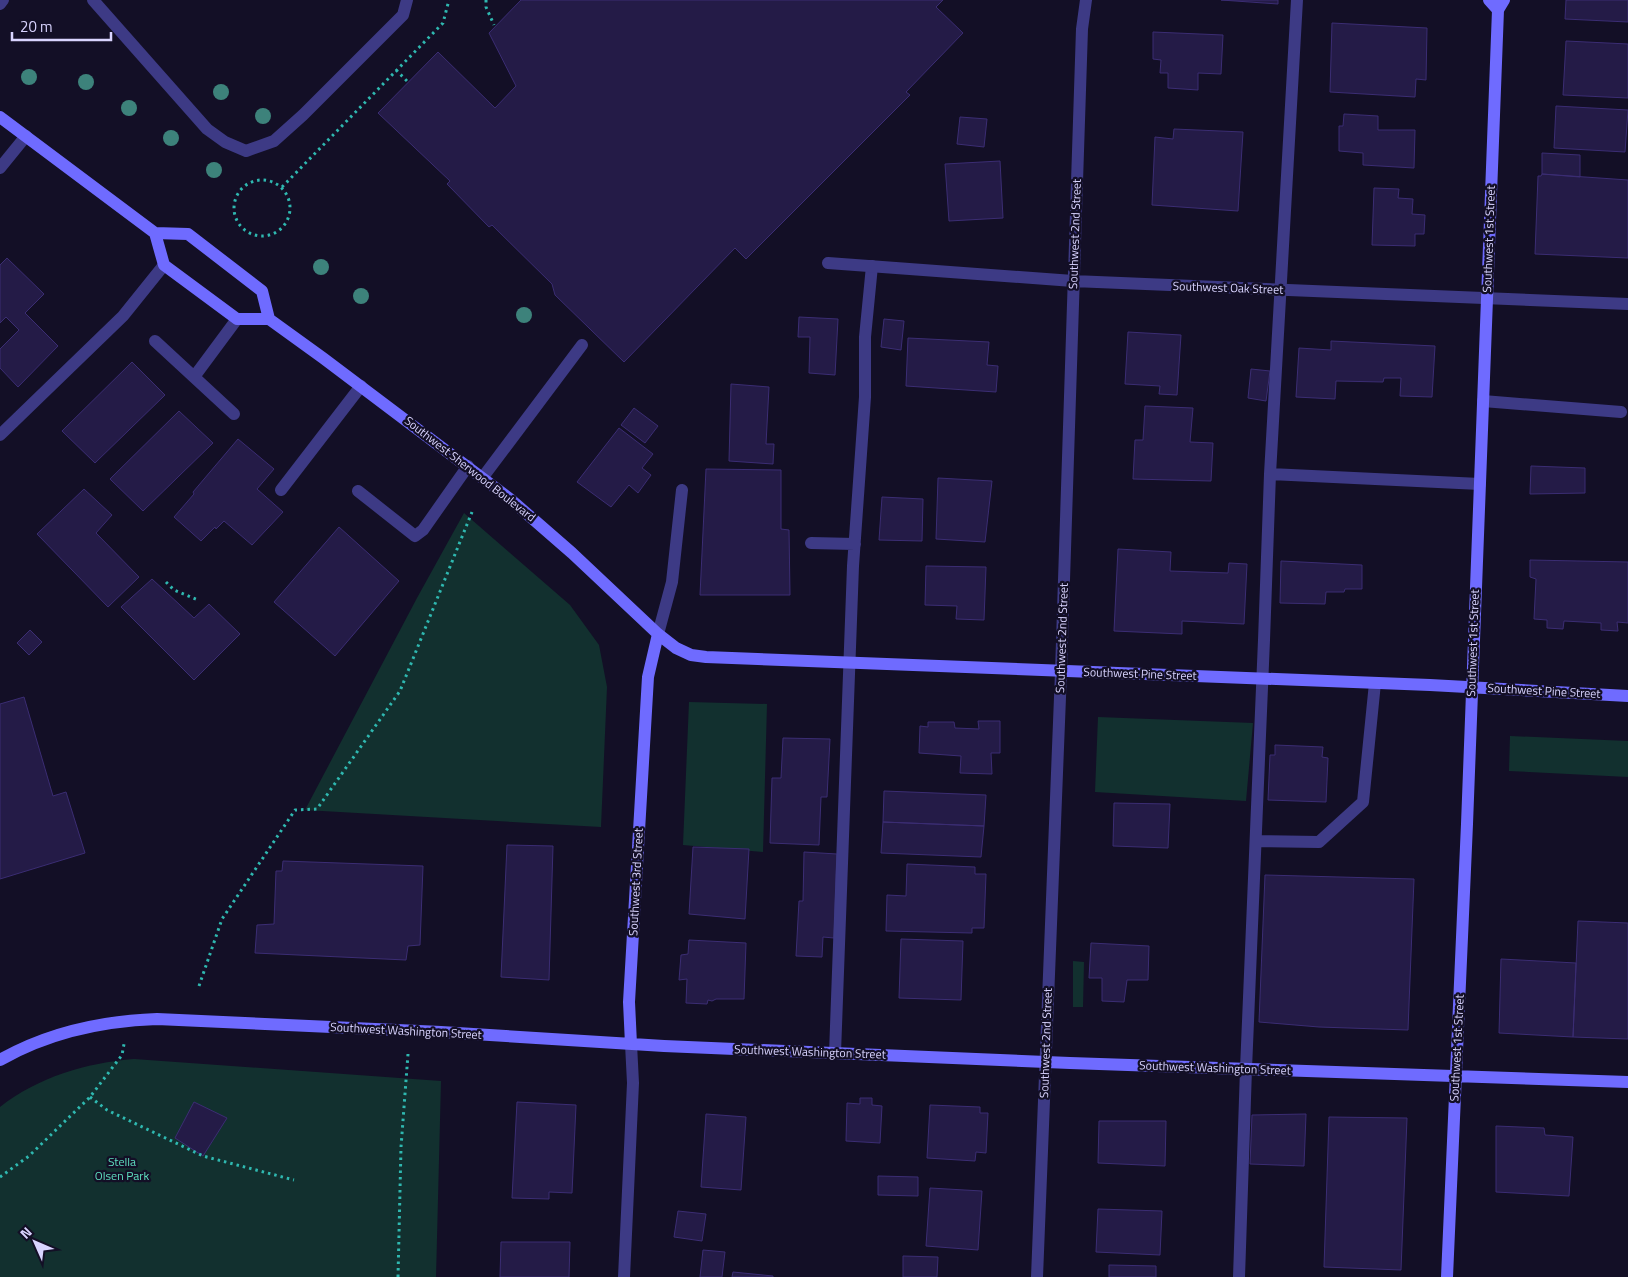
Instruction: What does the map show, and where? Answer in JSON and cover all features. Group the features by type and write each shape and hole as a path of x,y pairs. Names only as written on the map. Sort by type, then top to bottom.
{"main road":[{"name":"Southwest 1st Street","path":"1447,1277 1487,299 1501,5 1488,0"},
{"path":"0,117 155,233 188,234 262,291 269,319 237,318 164,265 155,233"},
{"name":"Southwest Sherwood Boulevard","path":"269,319 510,498 658,634"},
{"name":"Southwest Pine Street","path":"658,634 676,648 691,655 706,657 1471,687 1628,696"},
{"name":"Southwest 3rd Street","path":"631,1044 629,1002 648,677 658,634"},
{"name":"Southwest Washington Street","path":"0,1060 27,1046 62,1032 85,1026 129,1020 199,1020 631,1044 835,1053 1628,1082"}],"street":[{"path":"0,4 3,0"},
{"path":"94,0 207,129 225,142 246,151 274,141 304,116 403,15 408,0"},
{"name":"Southwest 2nd Street","path":"1037,1277 1061,672 1082,29 1086,0"},
{"path":"1240,1277 1246,1069 1270,474 1297,0"},
{"path":"0,168 26,136"},
{"name":"Southwest Oak Street","path":"828,263 1073,281 1628,304"},
{"path":"0,434 123,316 164,265"},
{"path":"835,1053 855,544 865,397 864,337 872,266"},
{"path":"194,377 237,318"},
{"path":"155,341 234,414"},
{"path":"483,478 582,345"},
{"path":"281,490 361,386"},
{"path":"1483,402 1621,412"},
{"path":"358,491 415,536 423,530 468,466"},
{"path":"1270,474 1480,484"},
{"name":"Southwest 3rd Street","path":"658,634 672,582 682,490"},
{"path":"812,543 855,544"},
{"path":"1256,840 1320,842 1363,802 1375,683"},
{"name":"Southwest 3rd Street","path":"624,1277 633,1084 631,1044"}],"path":[{"path":"282,187 443,23 449,0"},
{"path":"486,0 486,7 494,25"},
{"path":"396,70 408,82"},
{"path":"257,180 266,180 282,187 288,195 290,214 286,224 280,231 261,237 243,229 237,222 234,214 234,204 242,189 249,183 257,180"},
{"path":"199,986 222,919 295,810 317,808 400,691 472,512"},
{"path":"166,582 174,590 198,600"},
{"path":"0,1176 29,1156 90,1097 122,1056 129,1020"},
{"path":"398,1277 401,1147 409,1031"},
{"path":"90,1097 107,1110 206,1157 294,1180"}],"green space":[{"path":"464,513 570,605 599,645 607,687 601,827 305,810"},
{"path":"689,702 767,704 763,852 683,845"},
{"path":"1098,717 1253,723 1246,801 1095,792"},
{"path":"1510,736 1628,741 1628,777 1509,771"},
{"path":"1073,961 1084,962 1083,1007 1073,1007"},
{"name":"Stella Olsen Park","path":"134,1059 441,1081 436,1277 0,1277 0,1107 30,1087 63,1073 98,1064"}],"building":[{"path":"521,0 943,0 936,7 963,33 906,92 910,95 746,259 735,248 624,362 555,295 552,284 492,225 489,227 447,184 450,181 378,113 438,52 495,108 516,86 489,33"},
{"path":"1221,0 1278,0 1278,4"},
{"path":"1566,0 1628,0 1628,22 1565,19"},
{"path":"1332,23 1427,28 1426,80 1416,79 1415,97 1330,92"},
{"path":"1153,32 1223,35 1221,74 1198,73 1198,90 1168,88 1168,73 1160,73 1161,60 1153,59"},
{"path":"1566,41 1628,44 1628,98 1563,95"},
{"path":"1556,106 1628,110 1625,152 1554,148"},
{"path":"1344,114 1378,116 1378,130 1415,130 1414,168 1363,165 1363,153 1339,151 1339,126 1343,126"},
{"path":"960,117 987,119 984,147 957,144"},
{"path":"1174,129 1243,132 1238,211 1152,205 1155,137 1173,139"},
{"path":"1542,153 1580,155 1580,177 1542,174"},
{"path":"1000,161 1003,218 949,221 945,164"},
{"path":"1542,174 1628,180 1628,258 1535,254 1538,176"},
{"path":"1374,188 1399,189 1398,198 1413,199 1412,214 1425,215 1424,234 1415,234 1415,246 1372,245"},
{"path":"7,258 44,294 25,313 58,346 18,387 0,368 0,349 19,330 6,317 0,323 0,265"},
{"path":"799,317 838,319 835,375 809,373 810,337 798,337"},
{"path":"884,319 904,321 901,350 881,347"},
{"path":"1128,332 1181,335 1177,395 1159,394 1160,386 1125,384"},
{"path":"908,338 989,342 987,365 998,366 996,392 906,386"},
{"path":"1331,341 1435,346 1432,397 1400,396 1401,378 1384,378 1383,382 1336,381 1335,399 1296,397 1299,348 1331,350"},
{"path":"132,362 165,395 95,463 62,431"},
{"path":"1251,369 1270,371 1266,401 1248,398"},
{"path":"731,384 769,387 766,444 774,444 773,464 729,461"},
{"path":"1145,406 1193,408 1190,442 1213,443 1211,481 1133,479 1135,440 1143,440"},
{"path":"634,408 658,426 645,443 621,425"},
{"path":"179,411 213,443 143,511 110,479"},
{"path":"619,428 653,454 642,468 651,475 638,493 629,485 611,507 577,482"},
{"path":"238,439 274,469 257,489 283,512 252,545 224,521 201,541 174,517"},
{"path":"1531,466 1585,468 1585,493 1530,494"},
{"path":"706,469 781,470 781,529 789,530 790,595 700,595"},
{"path":"938,478 992,481 985,542 936,539"},
{"path":"84,489 112,515 96,533 139,577 108,607 37,534"},
{"path":"882,497 923,499 922,541 879,540"},
{"path":"339,527 399,581 335,656 274,602"},
{"path":"1118,549 1171,552 1170,571 1228,573 1229,563 1247,564 1244,624 1182,621 1182,634 1114,631"},
{"path":"1530,560 1628,562 1628,623 1617,622 1618,631 1601,630 1601,623 1564,621 1563,629 1547,628 1547,620 1534,619 1536,579 1530,577"},
{"path":"1281,561 1362,565 1362,589 1326,592 1325,604 1280,603"},
{"path":"926,566 986,567 984,620 956,619 957,606 925,605"},
{"path":"152,579 194,618 209,604 240,634 194,680 121,607"},
{"path":"30,630 42,642 29,655 17,643"},
{"path":"24,697 53,796 66,792 85,853 0,879 0,704"},
{"path":"978,721 1000,721 1000,753 991,753 992,774 960,773 961,756 919,753 920,726 928,727 928,722 954,722 955,728 979,729"},
{"path":"783,738 830,739 827,797 821,797 819,845 770,843 772,778 781,778"},
{"path":"1275,745 1323,747 1322,757 1328,758 1326,802 1268,800 1270,755 1275,755"},
{"path":"884,791 986,795 984,826 883,822"},
{"path":"1114,803 1170,804 1168,848 1113,846"},
{"path":"883,822 984,826 981,857 881,853"},
{"path":"507,845 553,846 549,980 501,977"},
{"path":"693,847 749,849 745,919 689,914"},
{"path":"804,852 837,854 834,938 823,937 822,957 796,956 799,901 803,901"},
{"path":"283,861 423,866 420,945 408,946 406,960 255,953 257,925 274,924 276,871 282,871"},
{"path":"907,864 975,867 975,874 986,874 984,928 972,928 972,933 886,931 887,895 906,896"},
{"path":"1265,875 1414,879 1408,1030 1319,1027 1259,1022"},
{"path":"1578,921 1628,923 1628,1039 1573,1037"},
{"path":"901,939 963,941 961,1000 899,998"},
{"path":"689,940 746,943 744,999 708,1000 707,1004 686,1003 687,979 679,980 681,955 688,954"},
{"path":"1091,943 1149,946 1148,980 1127,980 1124,1002 1102,1001 1102,978 1089,978"},
{"path":"1501,959 1576,963 1573,1037 1499,1033"},
{"path":"860,1098 872,1098 872,1105 882,1106 880,1143 846,1141 847,1103 860,1104"},
{"path":"194,1102 227,1118 203,1156 175,1138"},
{"path":"517,1102 576,1105 572,1193 549,1192 549,1199 512,1198"},
{"path":"930,1105 980,1107 980,1113 988,1113 986,1153 976,1152 975,1161 927,1158"},
{"path":"706,1114 746,1117 741,1190 701,1187"},
{"path":"1306,1114 1304,1166 1250,1164 1252,1115"},
{"path":"1329,1117 1407,1118 1401,1270 1324,1267"},
{"path":"1099,1121 1166,1121 1165,1166 1098,1163"},
{"path":"1496,1126 1544,1128 1545,1135 1573,1137 1569,1196 1496,1192"},
{"path":"878,1176 918,1177 918,1196 878,1195"},
{"path":"930,1188 982,1191 978,1250 926,1246"},
{"path":"1098,1209 1162,1211 1160,1255 1096,1252"},
{"path":"678,1211 706,1214 702,1241 674,1237"},
{"path":"501,1242 570,1242 569,1277 500,1277"},
{"path":"703,1250 725,1252 722,1277 700,1277"},
{"path":"903,1256 938,1257 937,1277 903,1277"},
{"path":"1109,1265 1156,1266 1156,1277 1109,1277"},
{"path":"733,1272 773,1276 773,1277 732,1277"}]}
